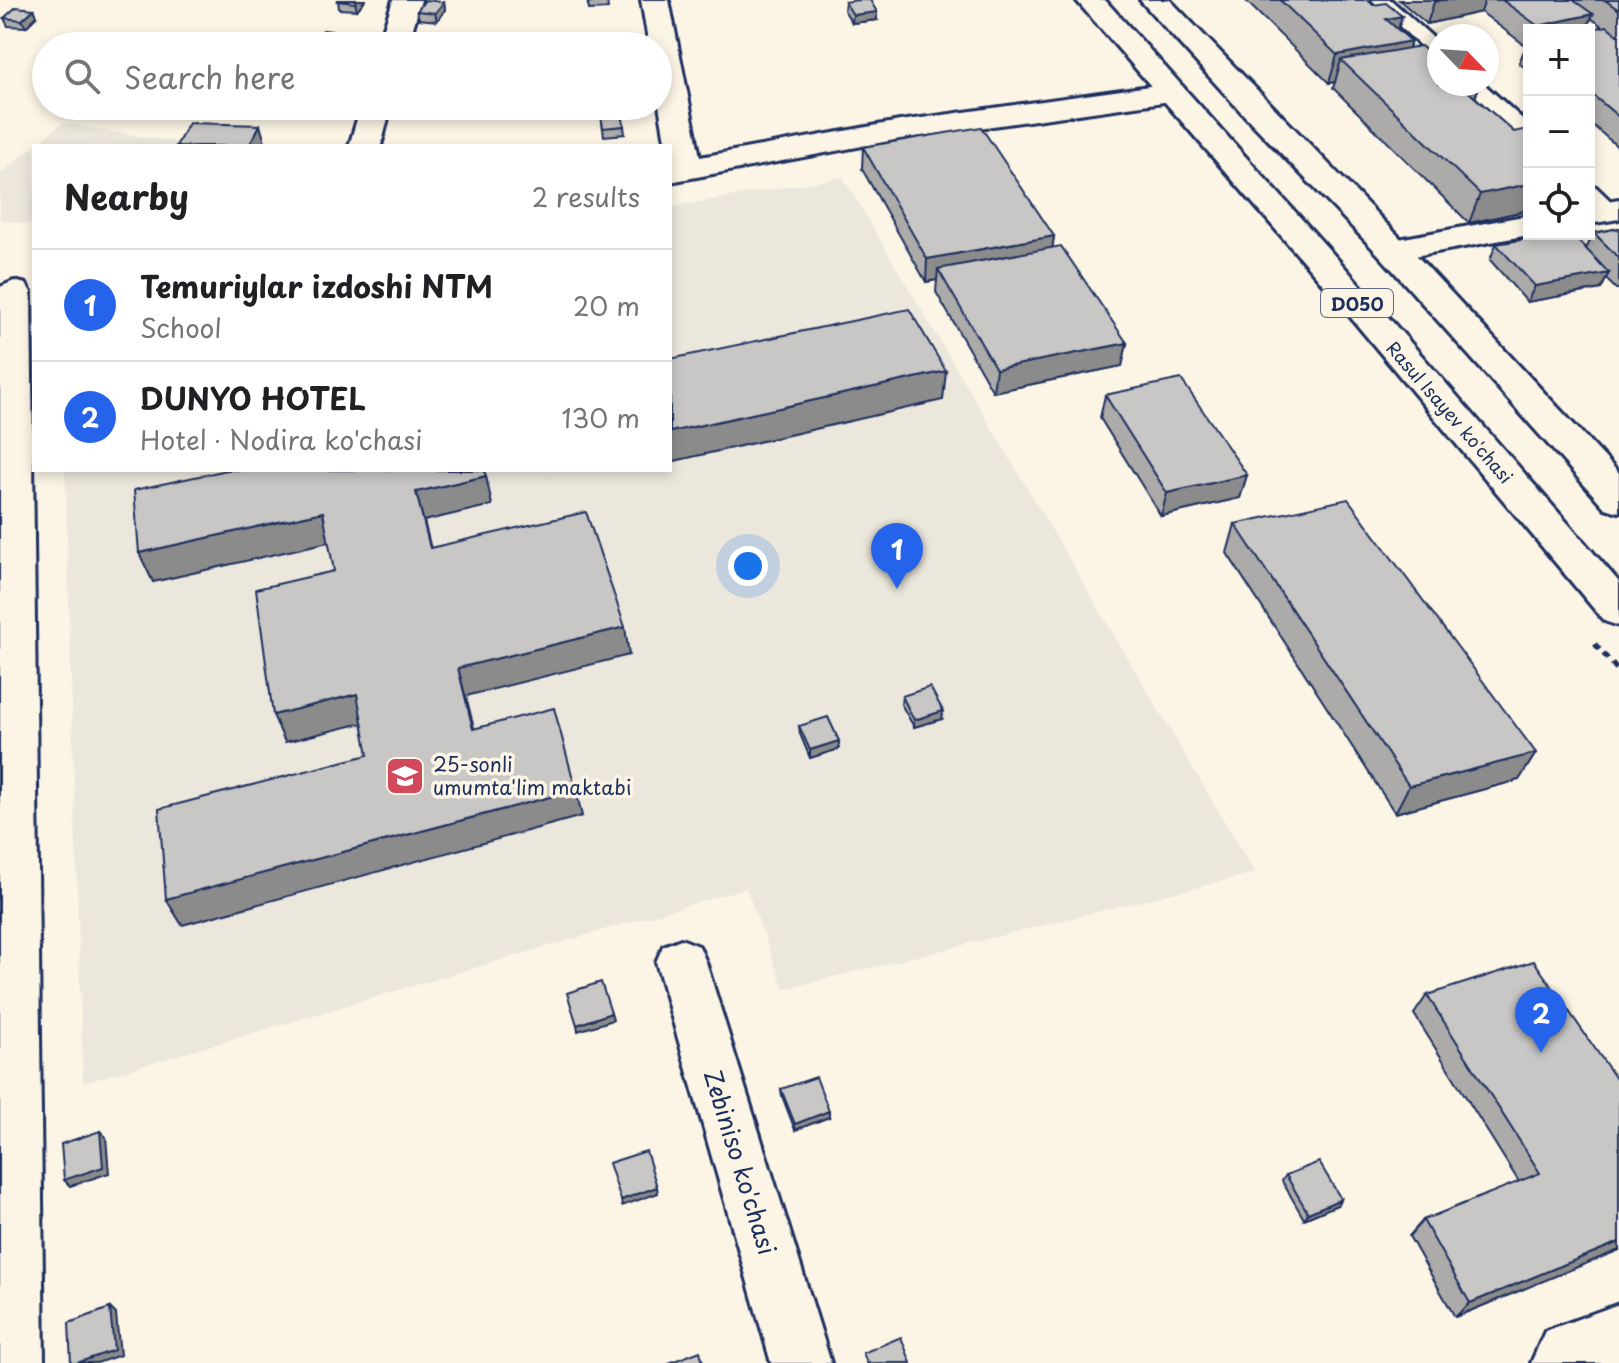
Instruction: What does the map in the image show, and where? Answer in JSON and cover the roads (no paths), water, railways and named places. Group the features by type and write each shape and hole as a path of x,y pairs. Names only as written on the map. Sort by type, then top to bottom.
{"street":[{"path":"397,32 407,0"},
{"path":"655,0 659,32"},
{"name":"Rasul Isayev ko'chasi","path":"1090,0 1329,270 1619,610"},
{"name":"D050","path":"1154,0 1393,250 1619,498"},
{"path":"671,120 678,171 900,130 1171,92"},
{"path":"366,144 372,120"},
{"path":"1393,250 1523,226"},
{"path":"14,1363 16,292"},
{"name":"Zebiniso ko'chasi","path":"681,962 801,1363"},
{"path":"1561,1363 1566,1352 1619,1334"}],"lane":[{"path":"1381,0 1427,42"},
{"path":"1486,96 1523,130"}],"place":[{"name":"Temuriylar izdoshi NTM","path":"897,589"},
{"name":"25-sonli umumta'lim maktabi","path":"405,776"},
{"name":"DUNYO HOTEL","path":"1541,1053"}]}
